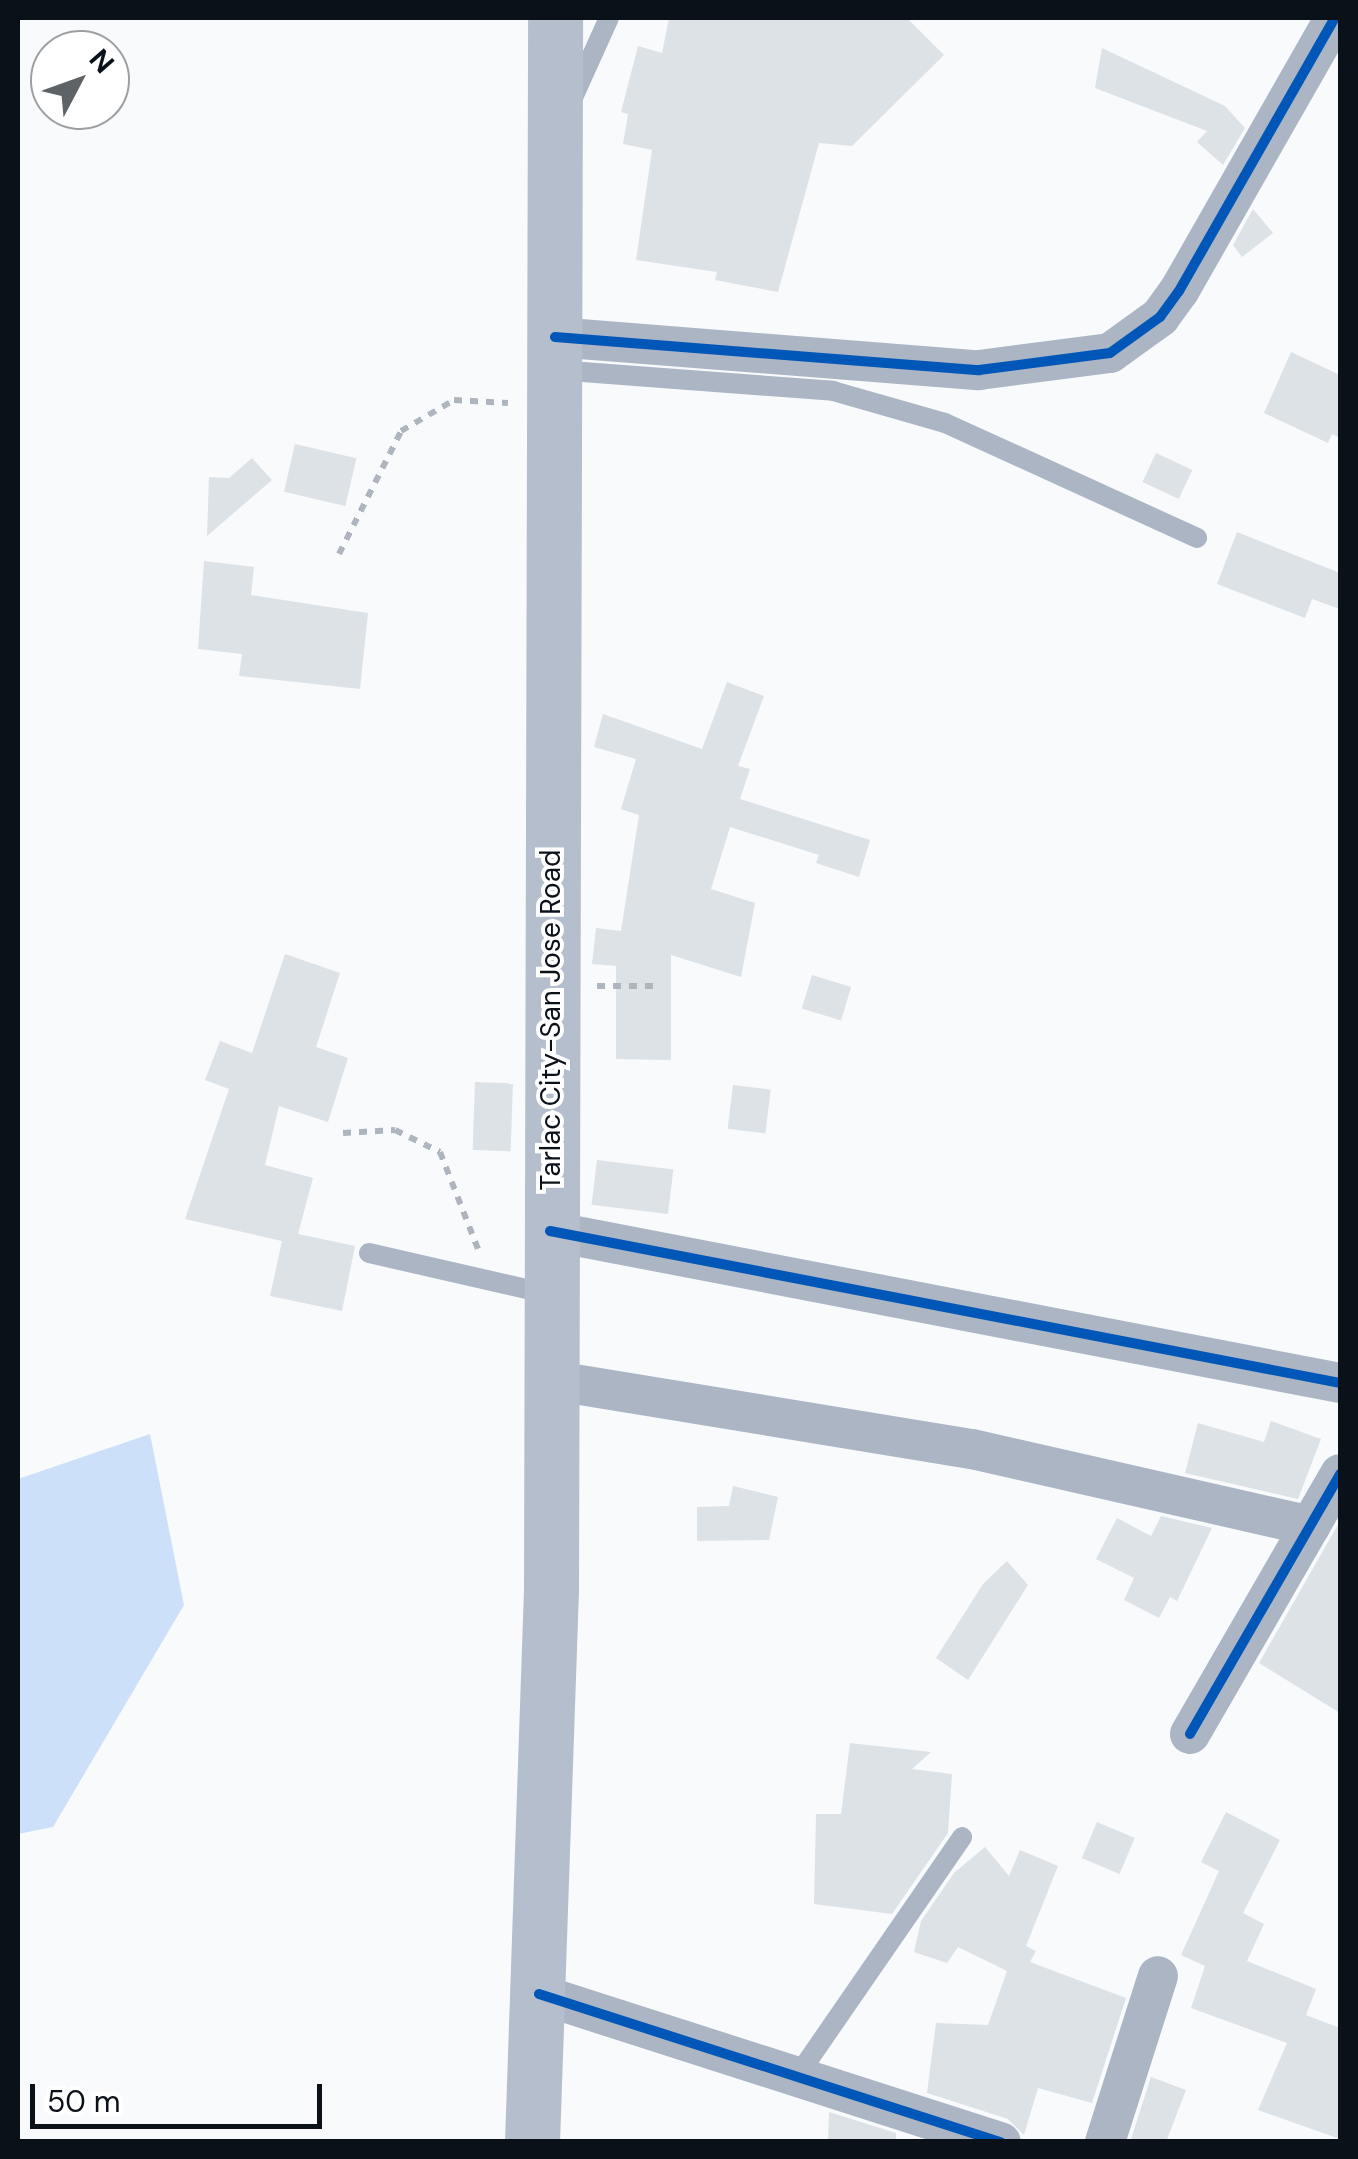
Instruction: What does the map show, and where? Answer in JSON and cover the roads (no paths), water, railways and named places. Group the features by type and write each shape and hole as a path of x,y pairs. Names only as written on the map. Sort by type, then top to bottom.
{"main road":[{"name":"Tarlac City-San Jose Road","path":"532,2142 539,1994 550,1380 555,18"}],"street":[{"path":"554,370 979,370 1110,353 1160,318 1179,291 1335,18"},
{"path":"550,1261 1340,1383"},
{"path":"550,1380 972,1449 1310,1526"},
{"path":"1190,1734 1340,1474"},
{"path":"1105,2142 1158,1976"},
{"path":"539,1994 1001,2142"}],"lane":[{"path":"556,135 610,18"},
{"path":"554,370 832,391 945,423 1197,538"},
{"path":"369,1253 550,1261"},
{"path":"798,2076 962,1837"}]}
